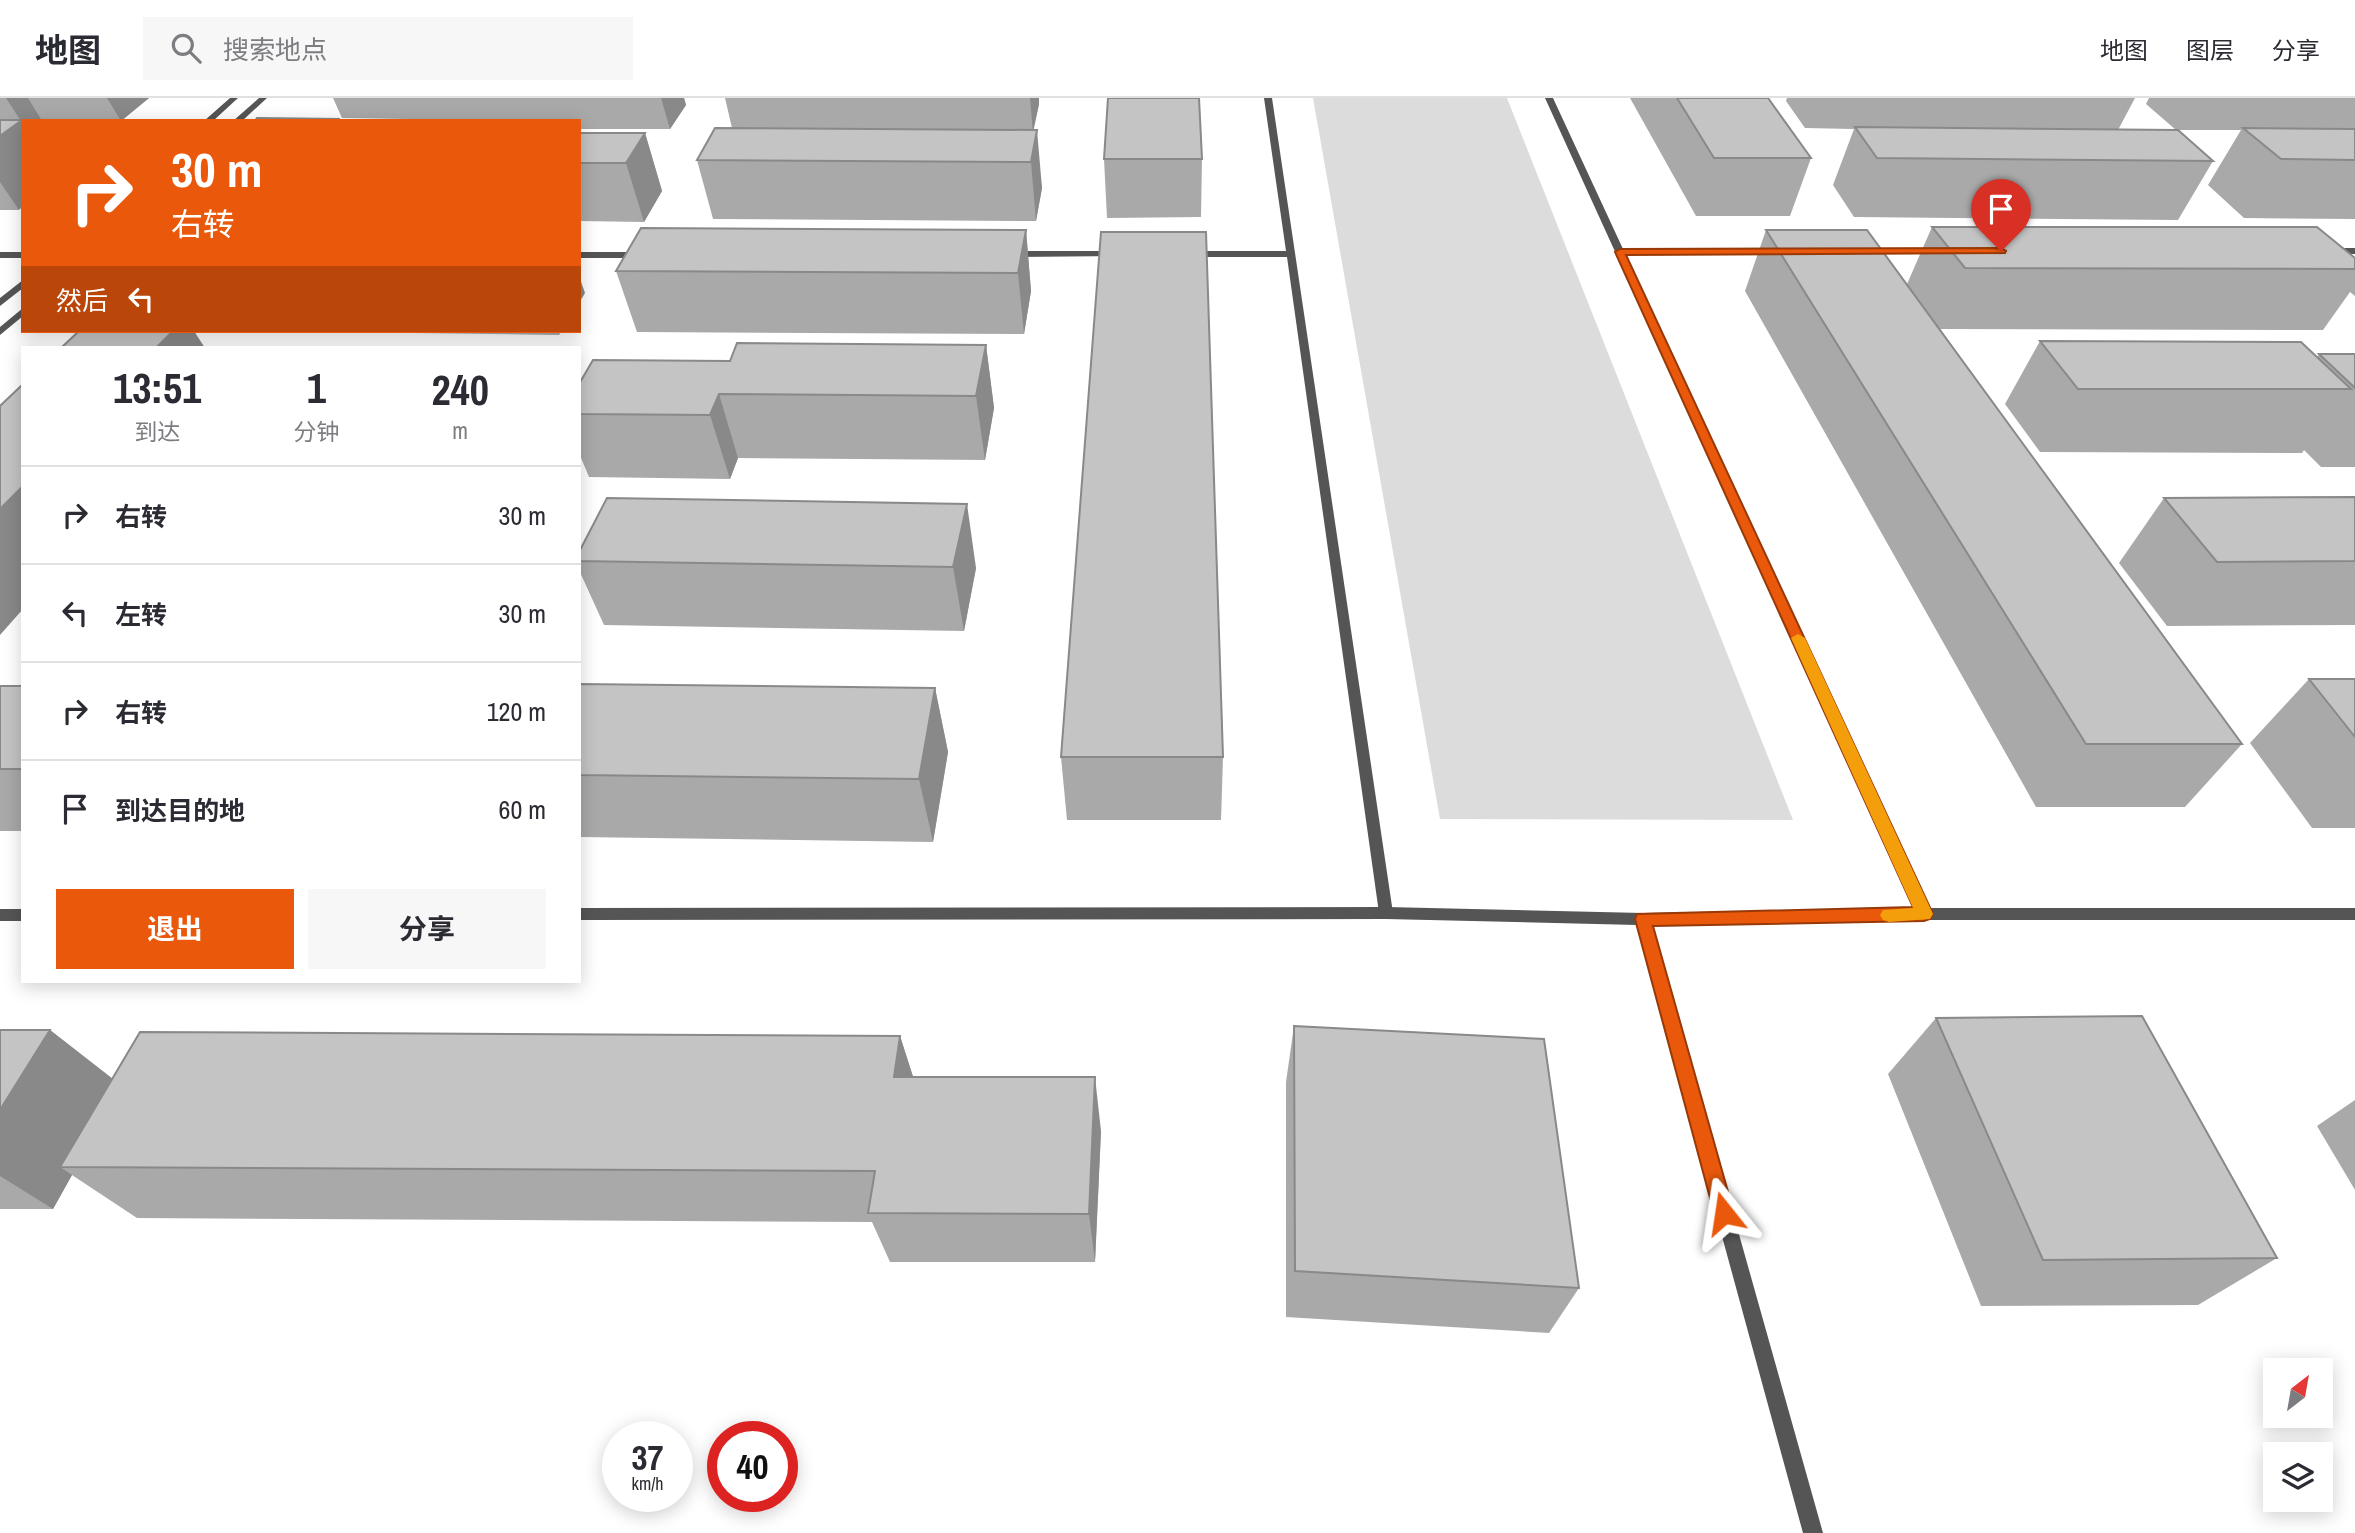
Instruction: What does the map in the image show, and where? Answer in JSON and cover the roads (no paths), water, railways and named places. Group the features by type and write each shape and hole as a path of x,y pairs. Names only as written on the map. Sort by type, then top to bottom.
{"street":[{"path":"210,119 234,98"},
{"path":"239,119 263,98"},
{"path":"1268,98 1386,913"},
{"path":"1549,98 1924,914"},
{"path":"1620,252 1786,251"},
{"path":"1856,251 1953,251"},
{"path":"2313,251 2355,251"},
{"path":"998,254 1123,254"},
{"path":"1179,254 1291,254"},
{"path":"0,255 21,255"},
{"path":"581,255 649,255"},
{"path":"0,303 21,285"},
{"path":"0,332 21,313"},
{"path":"581,914 1386,913 1643,919 1924,914 2355,914"},
{"path":"0,915 21,915"},
{"path":"1643,919 1813,1533"}]}
